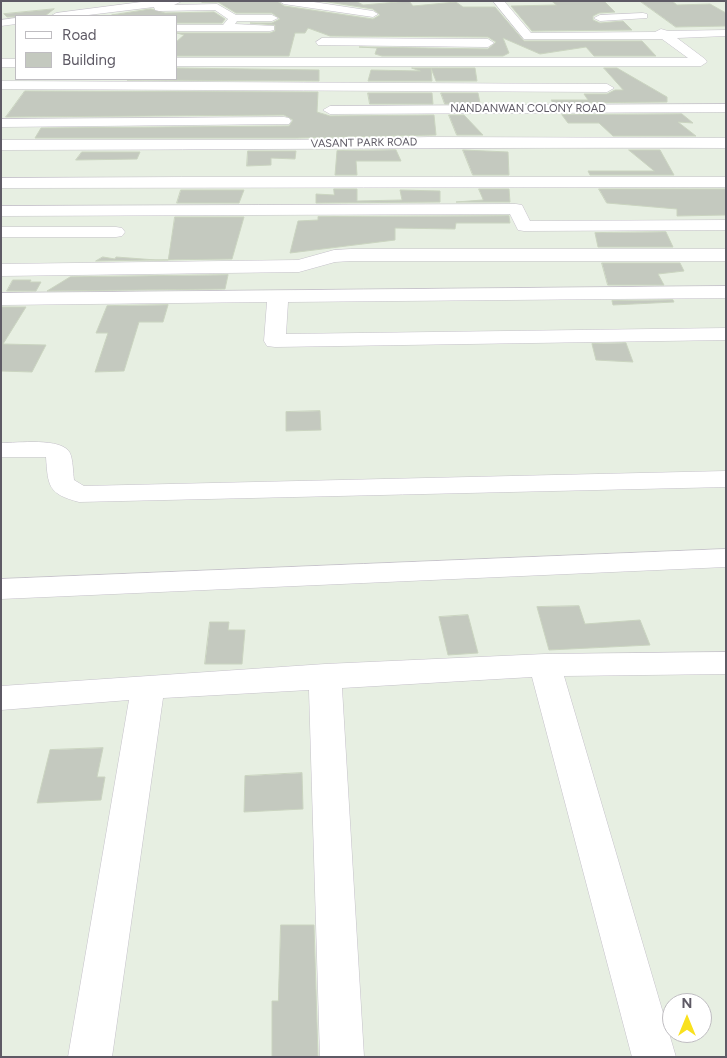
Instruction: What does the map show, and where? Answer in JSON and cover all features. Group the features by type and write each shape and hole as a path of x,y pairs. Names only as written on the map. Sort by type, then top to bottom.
{"street":[{"path":"284,1 318,11 373,14"},
{"path":"498,1 528,37 726,33"},
{"path":"76,15 133,12 148,5 174,5 217,7 222,10 271,18 233,40 178,61"},
{"path":"174,5 181,22 180,27 178,28"},
{"path":"178,28 233,40 286,62 365,64 701,62 632,6"},
{"path":"222,10 233,40"},
{"path":"588,18 643,16"},
{"path":"513,19 532,19"},
{"path":"1,23 15,21"},
{"path":"365,64 372,27 381,25"},
{"path":"178,40 204,40"},
{"path":"322,42 488,42"},
{"path":"286,62 289,46"},
{"path":"1,63 15,63"},
{"path":"1,85 607,88"},
{"path":"158,103 166,86"},
{"name":"NANDANWAN COLONY ROAD","path":"330,110 726,108"},
{"path":"155,144 163,121"},
{"path":"1,123 284,121"},
{"name":"VASANT PARK ROAD","path":"1,145 296,145 420,142 726,143"},
{"path":"1,183 141,181 515,184 726,182"},
{"path":"1,270 299,266 334,256 351,254 726,253 719,226 524,226 516,209 515,184"},
{"path":"1,211 516,209"},
{"path":"1,232 116,232"},
{"path":"1,299 726,292"},
{"path":"278,296 275,341 726,334"},
{"path":"1,450 53,450 58,454 61,484 79,494 556,485 726,479"},
{"path":"1,589 726,558"},
{"path":"1,698 325,676 545,665 724,669"},
{"path":"545,665 654,1057"},
{"path":"325,676 342,1057"},
{"path":"90,1057 148,687"}],"building":[{"path":"277,1 284,6 373,19 380,15 373,9 322,1 356,1 363,5 409,1 413,6 456,2 463,7 495,7 524,41 642,41 656,56 594,56 586,47 540,54 503,38 509,53 503,56 382,56 375,54 377,48 359,47 488,49 496,42 488,37 330,36 308,28 305,33 295,33 289,56 178,56 178,40 184,35 178,33 270,33 275,31 275,25 250,23 272,23 280,19 272,13 236,13 218,2 202,2"},
{"path":"552,1 604,1 615,12 599,13 593,16 593,20 600,23 623,21 632,30 532,31 511,6 556,5"},
{"path":"640,1 672,1 677,5 710,4 726,13 726,26 676,27"},
{"path":"54,9 46,15 15,15 15,17 7,17 4,14"},
{"path":"151,9 165,13 214,12 225,19 222,23 178,23 178,15 112,15"},
{"path":"178,68 319,70 319,81 127,80 178,80"},
{"path":"412,68 431,68 432,81 368,81 371,70 420,71"},
{"path":"431,68 475,68 477,81 436,81"},
{"path":"604,68 617,68 667,97 667,102 553,103 551,100 588,100 584,94 607,94 615,90 623,90"},
{"path":"25,91 318,92 317,112 330,116 434,115 436,135 296,138 35,138 41,128 289,126 293,120 284,115 6,117"},
{"path":"368,93 432,93 433,104 370,104"},
{"path":"441,93 478,93 480,103 445,104"},
{"path":"682,114 693,123 678,122 696,136 613,136 599,123 568,123 562,115"},
{"path":"449,115 464,115 483,135 457,135"},
{"path":"396,150 401,161 356,161 357,175 335,175 337,151"},
{"path":"463,150 508,152 509,175 473,175"},
{"path":"629,150 660,150 674,175 590,175 588,171 654,171"},
{"path":"248,151 296,151 295,159 271,158 271,165 247,166"},
{"path":"82,152 140,152 137,159 76,160"},
{"path":"334,189 357,189 357,201 402,200 400,190 440,191 440,202 316,203 316,194 334,195"},
{"path":"479,189 509,189 510,202 456,202 483,200"},
{"path":"599,189 726,189 726,215 677,216 677,209 607,203"},
{"path":"181,190 244,190 239,203 177,203"},
{"path":"509,216 510,223 456,223 455,229 395,228 395,240 290,253 298,221 318,220 318,217"},
{"path":"175,217 244,217 232,259 168,260"},
{"path":"666,232 673,247 598,247 595,233"},
{"path":"103,257 115,259 116,257 156,260 96,261"},
{"path":"602,263 680,263 684,271 658,274 664,285 608,285"},
{"path":"228,275 225,289 47,291 70,277"},
{"path":"13,280 41,282 36,291 7,291"},
{"path":"673,300 674,302 613,305 612,301"},
{"path":"168,305 163,322 139,322 124,371 95,372 108,333 96,333 107,306"},
{"path":"1,307 26,307 3,344 46,345 32,372 1,371"},
{"path":"626,343 633,362 596,360 592,344"},
{"path":"320,411 321,430 286,431 286,412"},
{"path":"579,606 585,624 640,620 650,645 549,650 537,607"},
{"path":"468,615 478,653 448,655 439,617"},
{"path":"210,622 229,622 228,630 245,630 242,664 205,664"},
{"path":"103,748 97,777 105,777 101,800 37,803 50,750"},
{"path":"302,773 303,809 244,812 245,776"},
{"path":"281,925 314,925 318,1057 272,1057 272,1001 278,1001"}]}
